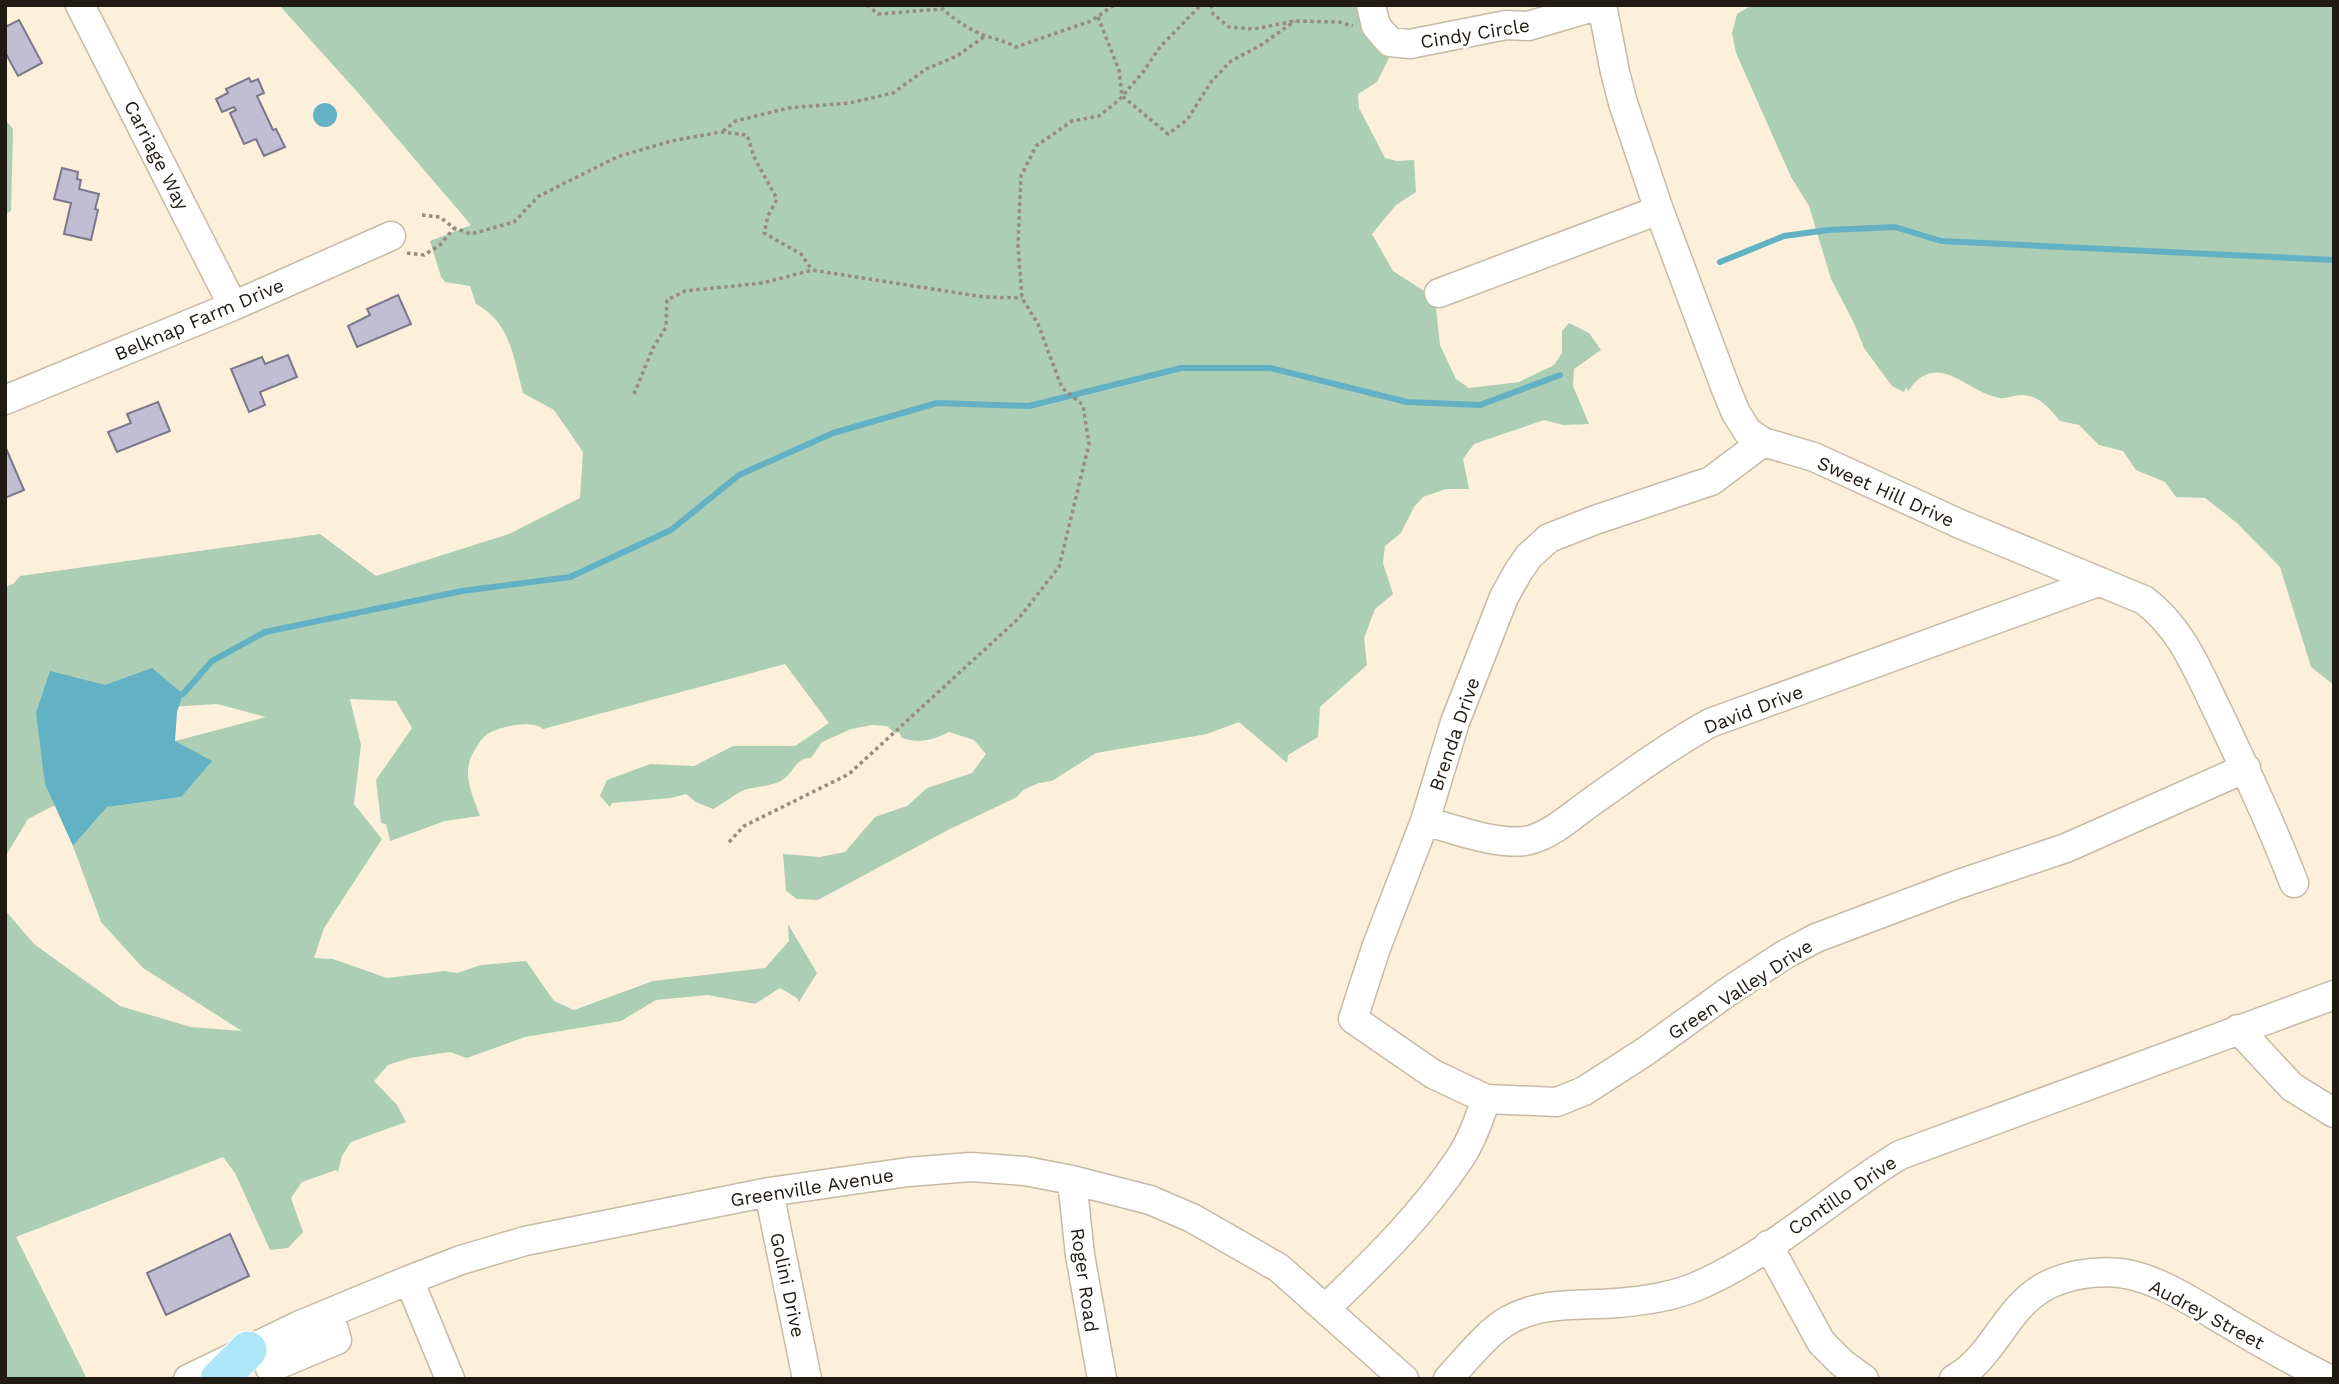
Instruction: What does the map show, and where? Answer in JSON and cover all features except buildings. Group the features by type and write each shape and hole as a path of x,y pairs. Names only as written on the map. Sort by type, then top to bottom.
{"main road":[{"path":"219,1379 260,1360"}],"street":[{"name":"Carriage Way","path":"80,5 233,306"},
{"name":"Cindy Circle","path":"1373,15 1391,42 1410,44 1506,25 1528,26 1601,5"},
{"name":"Sweet Hill Drive","path":"1601,5 1617,82 1659,210 1736,413 1748,432 1763,442 1814,457 1960,524 2144,600 2172,625 2185,644 2246,768 2294,883"},
{"path":"1439,293 1659,210"},
{"name":"Belknap Farm Drive","path":"5,400 233,306 391,236"},
{"name":"Brenda Drive","path":"1486,1099 1433,1074 1353,1019 1376,948 1425,821 1455,722 1504,597 1530,556 1549,538 1711,481 1763,442"},
{"name":"David Drive","path":"1425,821 1505,841 1530,839 1555,827 1671,745 1710,723 2098,582"},
{"name":"Green Valley Drive","path":"1486,1099 1557,1102 1584,1091 1646,1051 1729,991 1784,955 1816,938 1959,884 2066,848 2246,768"},
{"name":"Contillo Drive","path":"1448,1379 1506,1321 1525,1312 1569,1304 1618,1303 1671,1295 1727,1273 1900,1155 2334,995"},
{"path":"2238,1029 2292,1087 2334,1113"},
{"path":"1326,1308 1379,1257 1432,1195 1461,1157 1486,1099"},
{"name":"Greenville Avenue","path":"188,1379 260,1360 329,1313 461,1260 525,1241 769,1192 908,1171 971,1167 1026,1171 1072,1180 1150,1200 1192,1218 1279,1268 1404,1379"},
{"name":"Roger Road","path":"1072,1180 1080,1255 1102,1379"},
{"name":"Golini Drive","path":"769,1192 807,1379"},
{"path":"1768,1245 1821,1342 1842,1363 1864,1379"},
{"name":"Audrey Street","path":"1954,1379 1983,1356 2022,1304 2042,1289 2063,1279 2091,1273 2120,1273 2153,1282 2200,1306 2294,1363 2329,1379"},
{"path":"409,1280 450,1379"}],"path":[{"path":"867,5 878,14 943,9 959,23 1016,47 1098,17 1114,5"},
{"path":"729,842 744,826 849,775 1019,618 1059,567 1089,444 1083,405 1062,388 1038,324 1023,298 1018,246 1021,176 1036,146 1072,121 1099,116 1122,96 1160,47 1201,5"},
{"path":"1211,5 1213,14 1229,27 1254,29 1295,21 1339,22 1360,29 1373,15"},
{"path":"1098,17 1119,71 1122,96 1168,134 1187,120 1211,82 1231,61 1261,45 1295,21"},
{"path":"721,132 736,121 788,108 849,103 893,93 926,69 957,57 985,36"},
{"path":"422,215 440,217 454,228 471,234 514,222 539,196 617,157 671,141 721,132 747,135 755,159 777,199 768,216 764,233 801,254 812,270"},
{"path":"391,236 406,253 424,256 440,245 454,228"},
{"path":"634,394 653,348 666,327 667,300 685,291 763,283 812,270 984,297 1023,298"}],"green space":[{"path":"279,5 1373,5 1389,58 1377,82 1358,94 1359,108 1385,158 1397,161 1414,160 1416,192 1396,205 1372,234 1393,271 1435,298 1440,345 1456,379 1469,388 1519,382 1554,365 1562,353 1562,331 1569,323 1589,333 1601,350 1574,369 1573,386 1589,424 1563,425 1544,420 1474,444 1463,459 1469,489 1446,489 1423,497 1414,507 1401,533 1385,546 1383,563 1393,594 1375,609 1364,638 1367,665 1320,707 1318,737 1288,755 1287,763 1239,722 1207,734 1096,753 1052,781 1023,790 1017,797 948,830 818,900 797,899 786,891 783,854 820,857 845,852 875,817 907,806 927,788 972,773 986,754 974,740 949,732 932,739 914,741 902,738 899,732 895,733 887,726 872,725 851,729 822,742 811,758 799,762 781,781 744,790 713,809 696,802 686,794 671,798 612,803 610,807 600,796 607,780 650,764 694,766 733,746 795,746 829,723 785,664 543,729 523,724 491,732 476,748 468,770 471,790 480,816 445,821 390,841 386,824 381,823 376,780 412,728 396,701 350,699 361,745 354,804 382,839 324,928 314,958 333,959 387,978 445,971 457,973 481,965 526,961 554,1001 574,1010 653,981 765,968 789,941 788,924 817,973 799,1002 780,988 755,1004 708,995 656,1000 621,1021 525,1037 467,1058 450,1052 410,1058 388,1065 374,1081 397,1105 406,1122 351,1142 342,1156 338,1172 336,1170 302,1182 291,1198 303,1232 288,1248 270,1250 235,1173 223,1157 16,1237 87,1379 5,1379 5,910 34,944 120,1006 191,1027 242,1031 143,968 101,922 73,846 107,807 181,797 175,741 266,717 217,704 168,707 69,798 28,819 5,857 5,587 13,584 20,576 320,534 376,576 509,534 580,498 583,452 554,410 523,393 504,331 488,312 476,304 470,286 445,282 441,277 430,241 471,225"},
{"path":"1752,5 2334,5 2334,685 2311,667 2280,567 2237,523 2205,498 2176,497 2165,482 2136,470 2123,451 2099,445 2079,425 2060,421 2043,403 2033,397 2021,395 1999,398 1941,373 1930,373 1919,379 1908,391 1906,387 1904,392 1892,386 1864,348 1831,279 1809,206 1791,177 1736,53 1732,33 1737,14"},
{"path":"5,119 13,129 11,211 5,214"}],"water":[{"path":"325,103 334,106 337,115 334,124 325,127 316,124 313,115 316,106"},
{"path":"152,668 183,694 177,712 175,741 212,761 181,797 107,807 73,846 45,784 36,713 50,671 105,685"}],"waterway":[{"path":"1720,262 1784,236 1828,230 1895,227 1941,241 2334,260"},
{"path":"183,694 212,661 265,632 462,591 570,577 671,530 739,475 833,433 937,403 1029,406 1181,368 1270,368 1407,402 1480,405 1560,375"}]}
